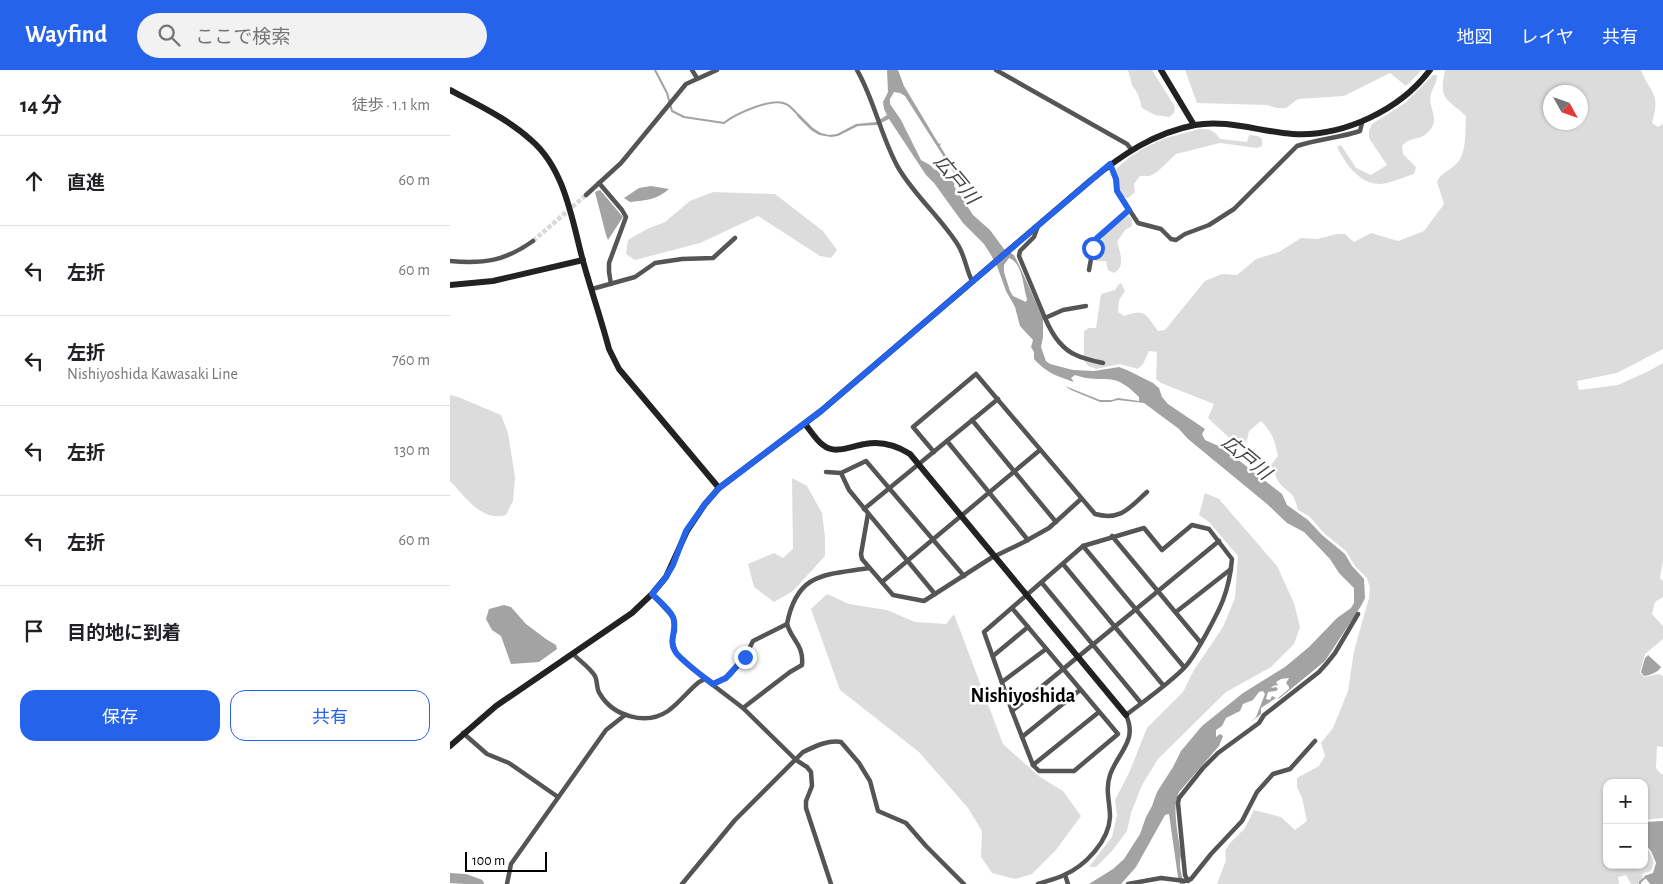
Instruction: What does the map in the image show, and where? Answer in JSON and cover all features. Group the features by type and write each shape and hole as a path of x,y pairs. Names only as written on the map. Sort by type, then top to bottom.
{"main road":[{"path":"1161,70 1194,125"},
{"path":"450,746 496,706 632,613 666,577 673,565 686,531 719,488 805,424 1110,164 1131,149 1163,134 1194,125 1221,124 1294,134 1338,129 1362,123 1411,91 1430,70"},
{"path":"450,90 511,124 532,140 546,156 562,186 609,349 619,369 719,488"},
{"path":"450,285 494,281 583,260"},
{"path":"805,424 824,446 832,450 865,444 888,444 910,454 1126,715"}],"street":[{"path":"692,70 697,78"},
{"path":"586,195 621,163 686,84 717,70"},
{"path":"857,70 899,169 959,247 972,281"},
{"path":"996,70 1127,144 1131,149"},
{"path":"1110,164 1116,179 1117,191 1138,223 1161,229 1171,239 1176,240 1185,234 1209,225 1234,208 1297,146 1309,142 1346,136 1360,131 1362,123"},
{"path":"599,184 626,217 609,263 611,284"},
{"path":"1090,270 1093,248 1097,238 1129,210"},
{"path":"1038,225 1034,237 1021,249 1019,256 1045,318 1053,333 1069,351 1078,356 1103,363"},
{"path":"592,289 635,277 654,263 682,259 713,258 735,238"},
{"path":"450,261 472,263 499,259 515,253 533,241"},
{"path":"1045,318 1063,310 1086,306"},
{"path":"934,452 913,427 976,374 1080,499 1095,514 1107,517 1119,514 1130,508 1147,492"},
{"path":"998,399 918,465 866,512 861,554 862,559 869,568 895,597 924,601 995,556 1049,528 1080,499"},
{"path":"972,420 1056,522"},
{"path":"947,441 1028,540"},
{"path":"882,582 1040,450"},
{"path":"826,472 841,473 866,460 964,576"},
{"path":"841,473 845,485 935,594"},
{"path":"1012,608 1118,734 1074,771 1039,772 1033,765 984,632 1083,546 1112,536 1144,528 1162,550 1192,525 1209,528 1232,559 1228,587 1221,608 1201,642 1184,667 1126,715 1129,723 1129,741 1113,766 1107,784 1110,810 1108,831 1103,841 1076,868 1065,875 1038,884"},
{"path":"1112,536 1201,642"},
{"path":"1012,711 1219,541"},
{"path":"1083,546 1184,667"},
{"path":"1063,564 1163,685"},
{"path":"743,708 802,665 803,657 800,647 787,624 795,596 805,585 820,577 869,568"},
{"path":"1176,612 1231,568"},
{"path":"1042,583 1141,703"},
{"path":"652,594 673,617 675,630 672,641 676,653 705,679 743,708 796,760 812,772 812,786 806,801 806,808 831,884"},
{"path":"1186,881 1179,798 1192,780 1218,753 1259,723 1264,716 1319,672 1335,653 1358,614"},
{"path":"713,684 730,675 745,657 753,641 787,624"},
{"path":"992,656 1028,628"},
{"path":"1002,682 1046,649"},
{"path":"573,654 594,675 598,693 606,703 625,715 639,718 650,718 668,711 699,682 705,679"},
{"path":"1022,737 1080,690"},
{"path":"1033,765 1099,712"},
{"path":"507,884 511,864 606,730 625,715"},
{"path":"464,733 487,754 509,763 558,797"},
{"path":"682,884 735,820 803,752 816,745 832,741 841,742 859,763 870,781 878,811 906,823 964,884"},
{"path":"1128,884 1161,878 1191,880 1211,854 1236,829 1247,812 1256,792 1273,774 1290,769 1315,741"},
{"path":"1065,875 1068,883"}],"shaded area":[{"path":"887,70 898,70 904,86 939,144 941,143 940,146 957,173 954,186 973,215 990,230 1004,249 1014,255 1043,318 1041,347 1046,361 1050,364 1073,370 1094,371 1119,367 1153,383 1159,388 1162,397 1168,404 1205,429 1202,434 1205,440 1223,448 1282,494 1287,505 1308,520 1322,535 1345,554 1352,566 1364,579 1365,598 1325,661 1277,699 1289,689 1286,683 1289,678 1276,682 1278,685 1271,688 1276,687 1278,689 1268,692 1266,699 1270,700 1272,696 1276,698 1261,708 1261,714 1251,722 1256,717 1265,694 1263,691 1259,692 1253,700 1243,704 1240,711 1226,718 1222,726 1216,730 1216,737 1220,734 1223,736 1219,746 1179,792 1176,806 1177,832 1181,855 1180,870 1185,884 1180,884 1178,877 1169,814 1165,815 1136,867 1121,884 1089,884 1113,869 1124,859 1140,834 1157,792 1181,751 1202,726 1243,693 1285,667 1309,647 1337,618 1351,608 1354,603 1354,588 1304,532 1287,523 1267,504 1188,439 1179,429 1144,403 1118,400 1100,402 1065,386 1100,400 1118,398 1139,401 1139,397 1128,387 1111,379 1075,375 1071,378 1074,382 1052,374 1034,359 1034,352 1031,347 1033,340 1020,326 1015,307 991,255 984,244 963,223 926,175 889,119 877,125 858,126 838,136 831,137 819,135 797,116 799,114 821,133 837,134 856,124 876,122 887,115 883,102 888,92","holes":["894,92 905,96 954,173 953,181 950,181 939,169 935,170 921,160 901,120 890,104 890,99","1009,258 1014,261 1020,270 1027,299 1026,302 1013,296 1010,291 1004,272 1004,265"]},
{"path":"1128,70 1152,70 1175,107 1174,113 1169,117 1155,115 1142,108"},
{"path":"1185,70 1422,70 1406,86 1390,73 1344,96 1298,99 1286,108 1277,108 1267,105 1197,103"},
{"path":"1445,70 1641,70 1654,94 1655,113 1652,123 1658,127 1663,124 1663,349 1617,373 1577,381 1579,390 1618,385 1663,363 1663,561 1660,578 1663,581 1663,597 1655,602 1652,614 1663,626 1663,639 1645,654 1640,672 1644,677 1659,674 1663,676 1663,747 1657,746 1656,768 1663,774 1663,818 1648,820 1648,779 1603,779 1603,869 1648,869 1648,850 1654,863 1651,871 1642,874 1643,878 1638,884 1631,884 1626,875 1618,877 1619,884 1217,884 1226,860 1225,851 1245,828 1254,810 1281,817 1295,830 1307,821 1302,798 1297,787 1297,778 1319,766 1325,756 1321,743 1333,728 1348,691 1354,651 1370,588 1367,578 1355,566 1346,551 1324,533 1309,516 1298,510 1293,496 1279,482 1271,465 1278,456 1276,446 1273,437 1261,421 1249,431 1247,440 1238,446 1208,418 1214,404 1161,383 1156,379 1157,352 1149,351 1143,364 1138,369 1120,364 1096,369 1088,366 1084,360 1084,331 1089,328 1096,328 1101,294 1115,290 1121,283 1125,291 1119,300 1118,312 1124,316 1137,313 1144,314 1158,331 1165,330 1205,281 1222,274 1237,275 1256,259 1279,252 1301,238 1317,239 1345,234 1354,242 1371,233 1398,241 1424,231 1444,204 1437,182 1460,159 1465,141 1466,116 1445,97 1443,87"},
{"path":"1433,75 1437,75 1430,99 1434,119 1431,129 1426,134 1408,141 1402,146 1403,154 1416,167 1414,174 1380,184 1372,183 1359,177 1344,160 1337,147 1341,145 1356,168 1371,175 1387,165 1369,138 1372,124 1405,103"},
{"path":"1200,129 1212,131 1220,139 1247,142 1249,135 1258,136 1262,139 1262,146 1257,148 1220,143 1176,154 1157,172 1150,176 1140,176 1134,184 1135,192 1128,198 1123,197 1115,170 1125,161 1154,143"},
{"path":"651,186 669,189 660,195 646,200 630,202 624,198 639,188"},
{"path":"600,190 623,217 608,240 595,192"},
{"path":"713,192 775,194 823,231 837,250 831,258 820,256 758,216 700,243 635,260 626,254 628,240 647,229 665,222 690,201"},
{"path":"1129,216 1132,219 1132,226 1125,230 1117,242 1121,263 1118,270 1114,273 1108,270 1106,261 1096,261 1096,252 1103,243 1102,239 1105,234"},
{"path":"450,395 501,415 508,433 515,477 513,501 506,515 489,515 482,512 468,501 450,481"},
{"path":"792,478 807,486 822,513 825,556 793,591 774,602 754,587 748,564 774,553 783,558 793,549"},
{"path":"1205,493 1219,499 1277,566 1294,603 1300,627 1294,644 1271,667 1226,692 1158,759 1142,785 1131,813 1127,831 1112,851 1096,867 1089,867 1112,837 1117,815 1115,800 1129,773 1147,728 1183,692 1194,670 1223,627 1235,598 1238,556 1209,522 1199,515"},
{"path":"827,594 849,604 887,610 915,622 946,624 954,614 1003,744 1040,777 1063,791 1081,816 1056,850 1032,874 1015,879 992,873 981,857 982,831 968,808 919,752 840,690 811,609"},
{"path":"504,605 511,607 526,624 556,645 557,649 539,662 511,664 501,636 492,630 486,619 489,609"},
{"path":"1648,655 1661,667 1654,673 1644,676 1641,672 1645,658"},
{"path":"1663,821 1663,884 1650,884 1644,876 1653,873 1656,863 1648,848 1648,822"}],"waterway":[{"path":"655,70 667,93 672,111 684,117 724,123 736,115 754,108 780,102 788,105 800,117"},
{"path":"1640,884 1646,877"},
{"path":"450,878 465,879 479,884"}],"tunnel":[{"path":"533,241 586,195"}],"district":[{"name":"Nishiyoshida","path":"1023,695"}],"route":[{"path":"745,657 726,678 713,684 705,679 676,653 672,641 675,630 673,617 652,594 666,577 673,565 686,531 705,504 719,488 821,411 1110,164 1116,179 1117,191 1129,210 1097,238 1093,248"}],"water label":[{"name":"広戸川","path":"957,179"},
{"name":"広戸川","path":"1247,457"}]}
